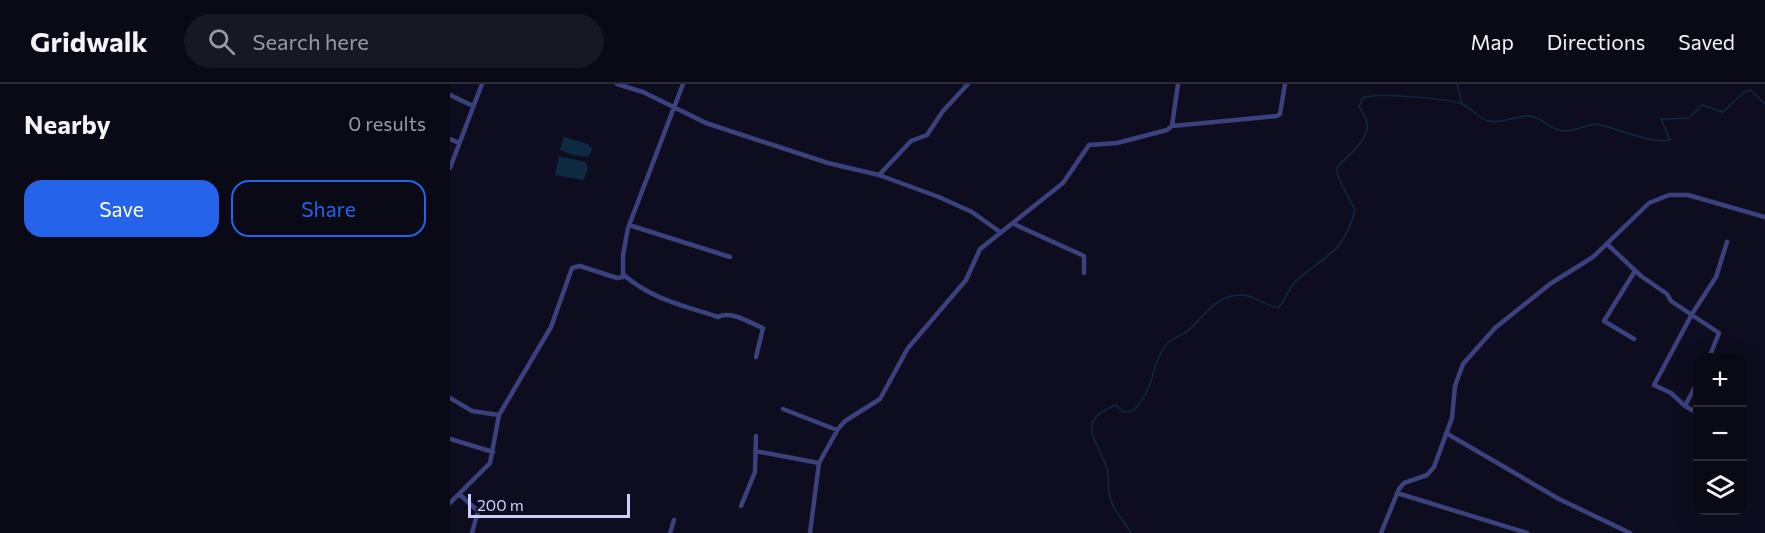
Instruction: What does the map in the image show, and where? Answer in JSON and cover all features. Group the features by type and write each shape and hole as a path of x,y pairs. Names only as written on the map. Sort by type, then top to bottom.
{"street":[{"path":"450,168 482,84"},
{"path":"617,84 643,92 706,123 828,163 879,175 972,212 1000,232"},
{"path":"683,84 629,225 624,243 624,275 638,287 656,297 718,316 733,315 763,328 756,357"},
{"path":"879,175 911,141 927,135 943,111 968,84"},
{"path":"1172,126 1178,84"},
{"path":"810,533 819,463 837,430 845,421 880,399 908,348 924,326 966,280 980,249 1063,183 1089,145 1117,143 1167,130 1172,126 1276,116 1280,114 1286,84"},
{"path":"450,95 473,106"},
{"path":"450,139 459,143"},
{"path":"1381,533 1397,493 1404,483 1427,475 1434,467 1446,434 1462,364 1496,328 1550,284 1593,257 1631,222 1644,206 1669,195 1688,195 1765,217"},
{"path":"1014,224 1084,256 1084,273"},
{"path":"629,225 730,257"},
{"path":"1693,410 1684,406 1671,393 1654,385 1692,314 1716,277 1727,242"},
{"path":"1606,244 1635,271 1667,294 1671,302 1719,333 1711,353"},
{"path":"450,503 490,463 494,452 499,415 551,327 572,268 580,266 617,278 624,275"},
{"path":"1634,339 1604,321 1635,271"},
{"path":"1684,406 1693,390"},
{"path":"450,398 472,411 499,415"},
{"path":"783,409 837,430"},
{"path":"1446,434 1558,499 1630,533"},
{"path":"741,506 755,472 756,436"},
{"path":"450,439 494,452"},
{"path":"755,451 819,463"},
{"path":"1397,493 1527,533"},
{"path":"459,494 478,511 472,533"},
{"path":"670,533 674,520"}],"water":[{"path":"564,137 588,144 592,149 589,157 573,155 560,150"},
{"path":"559,156 586,162 588,169 583,180 555,175"}],"waterway":[{"path":"1457,84 1462,103"},
{"path":"1131,533 1115,510 1110,497 1107,469 1092,432 1095,418 1116,405 1123,412 1133,411 1146,394 1165,346 1188,331 1220,301 1243,295 1278,308 1296,281 1339,245 1355,210 1338,177 1337,168 1363,140 1366,133 1366,119 1359,106 1363,98 1396,96 1443,100 1462,104 1489,121 1530,116 1558,130 1569,131 1598,124 1663,141 1670,140 1661,119 1689,118 1702,105 1723,112 1744,92 1750,90 1765,104"}]}
